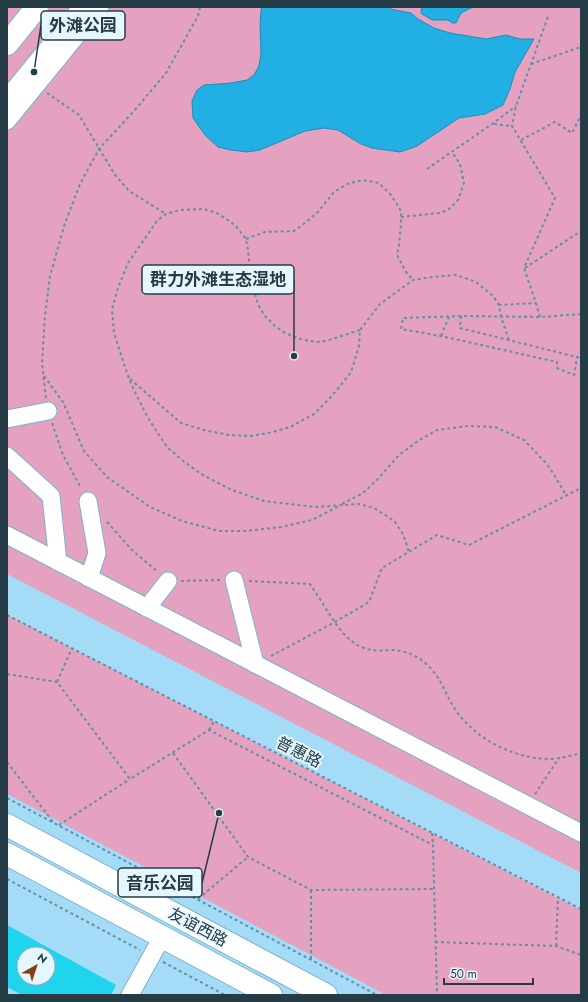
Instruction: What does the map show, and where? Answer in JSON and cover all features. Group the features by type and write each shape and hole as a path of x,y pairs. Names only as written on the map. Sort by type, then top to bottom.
{"main road":[{"path":"7,44 37,7"},
{"path":"7,102 85,7"},
{"name":"友谊西路","path":"7,825 326,995"},
{"name":"友谊西路","path":"7,854 271,995"}],"street":[{"path":"7,121 100,7"},
{"path":"7,419 48,411"},
{"path":"7,456 50,496 58,562"},
{"path":"88,501 97,553 89,578"},
{"path":"7,535 581,833"},
{"path":"234,580 255,664"},
{"path":"147,608 168,581"},
{"path":"130,995 162,937"}],"path":[{"path":"200,7 198,16 166,73 99,149 80,184 65,223 50,276 45,316 42,363 48,411 63,455 88,501 133,552 168,581 234,580 310,584 343,634 352,642 373,650 394,650 404,652 414,656 432,669 442,683 457,713 485,739 497,746 523,755 549,759 568,757 581,753"},
{"path":"540,317 524,268 555,198 512,126 516,106 549,14"},
{"path":"531,64 581,47"},
{"path":"36,86 79,115 115,176 129,191 166,214"},
{"path":"427,169 516,106"},
{"path":"521,140 554,122 572,133 581,115"},
{"path":"492,124 512,126"},
{"path":"401,217 444,212 458,200 464,183 460,164 452,152"},
{"path":"246,239 265,232 294,231 317,213 334,192 347,184 363,180 379,183 391,195 400,211 401,217 397,254 406,272 413,280"},
{"path":"360,330 326,341 316,342 300,339 285,333 275,326 264,315 258,304 251,280 246,239 235,225 217,213 204,209 180,210 166,214 157,221 128,263 118,288 112,309 114,333 129,379 148,418 167,447 182,460 200,474 232,490 264,501 315,506 359,504 374,508 395,522 403,534 409,552"},
{"path":"524,268 580,232 581,235"},
{"path":"129,379 181,422 204,430 229,435 250,436 290,427 314,414 342,385 351,372 358,346 360,330 380,304 413,280 432,277 456,275 476,282 493,296 499,305 501,317 509,340"},
{"path":"499,305 536,304"},
{"path":"577,357 574,374 557,368 557,362 441,336 401,329 403,318 461,316 540,317 581,314"},
{"path":"461,316 460,328 581,358"},
{"path":"441,336 448,317"},
{"path":"44,375 63,402 84,451 107,477 150,507 182,521 219,531 245,531 281,527 312,520 363,493 377,480 399,455 418,441 438,430 468,426 495,427 524,440 546,463 566,495"},
{"path":"255,664 335,622 369,602 382,568 437,535 469,545 581,488"},
{"name":"普惠路","path":"7,615 581,909"},
{"path":"57,682 72,648"},
{"path":"7,674 57,682 130,779"},
{"path":"59,825 209,730 214,721"},
{"path":"209,730 433,845"},
{"path":"173,752 248,858 311,890 434,889"},
{"path":"527,805 559,758"},
{"path":"7,762 53,822"},
{"path":"7,798 377,995"},
{"path":"432,833 436,995"},
{"path":"198,899 248,858"},
{"path":"7,879 225,995"},
{"path":"311,890 311,960"},
{"path":"556,946 558,897"},
{"path":"435,942 556,946 581,955"}],"shaded area":[{"path":"7,7 581,7 581,873 7,574"},
{"path":"7,615 581,910 581,995 386,995 7,794"}],"water":[{"path":"262,7 389,7 390,9 411,13 418,19 434,28 450,33 486,39 506,35 520,39 534,39 515,72 503,105 485,114 459,118 417,146 400,152 372,148 361,144 338,130 324,128 305,131 260,150 247,152 218,147 205,135 193,118 192,101 197,90 204,85 247,80 254,75 259,66 261,54 260,25"},
{"path":"422,7 473,7 461,13 456,23 452,23 448,20 432,20 422,14"}],"building":[{"path":"7,925 45,946 16,946 16,986 56,986 56,952 116,985 111,995 22,995 7,987"}],"place":[{"name":"外滩公园","path":"34,72"},
{"name":"群力外滩生态湿地","path":"294,356"},
{"name":"音乐公园","path":"219,813"}]}
